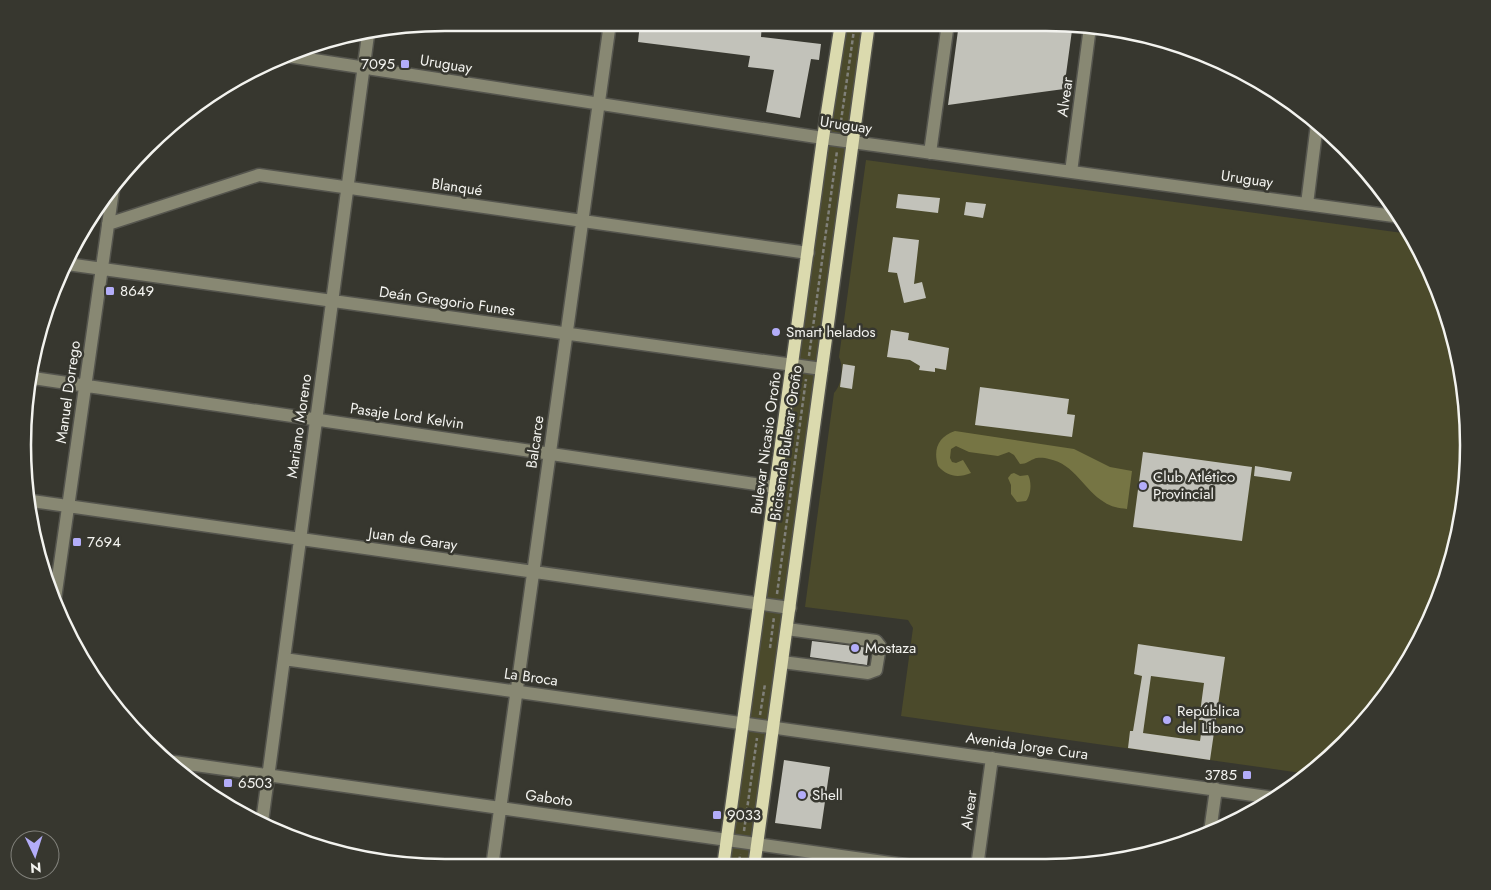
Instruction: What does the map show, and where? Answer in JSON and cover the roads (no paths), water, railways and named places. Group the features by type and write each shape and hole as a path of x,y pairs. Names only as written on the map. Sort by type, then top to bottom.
{"main road":[{"name":"Bulevar Nicasio Oroño","path":"724,859 823,138 840,31"},
{"path":"755,859 868,31"}],"street":[{"name":"Balcarce","path":"493,859 609,31"},
{"path":"930,153 947,31"},
{"name":"Alvear","path":"1071,172 1089,34"},
{"name":"Mariano Moreno","path":"263,816 368,38"},
{"name":"Uruguay","path":"300,58 823,138 1390,215"},
{"path":"1307,204 1317,132"},
{"name":"Blanqué","path":"108,224 259,175 808,253"},
{"name":"Manuel Dorrego","path":"57,587 111,201"},
{"name":"Deán Gregorio Funes","path":"73,265 822,369"},
{"name":"Pasaje Lord Kelvin","path":"37,378 776,487"},
{"name":"Juan de Garay","path":"35,501 790,608"},
{"path":"782,662 868,673 876,670 880,646 876,641 787,629"},
{"name":"La Broca","path":"284,659 774,727"},
{"name":"Avenida Jorge Cura","path":"774,727 1264,796"},
{"name":"Alvear","path":"978,859 992,758"},
{"name":"Gaboto","path":"181,763 865,859"},
{"path":"1211,824 1216,790"}],"place":[{"name":"7095","path":"405,64"},
{"name":"8649","path":"110,291"},
{"name":"Smart helados","path":"776,332"},
{"name":"Club Atlético Provincial","path":"1143,486"},
{"name":"7694","path":"77,542"},
{"name":"Mostaza","path":"855,648"},
{"name":"República del Libano","path":"1167,720"},
{"name":"3785","path":"1247,775"},
{"name":"6503","path":"228,783"},
{"name":"Shell","path":"802,795"},
{"name":"9033","path":"717,815"}]}
